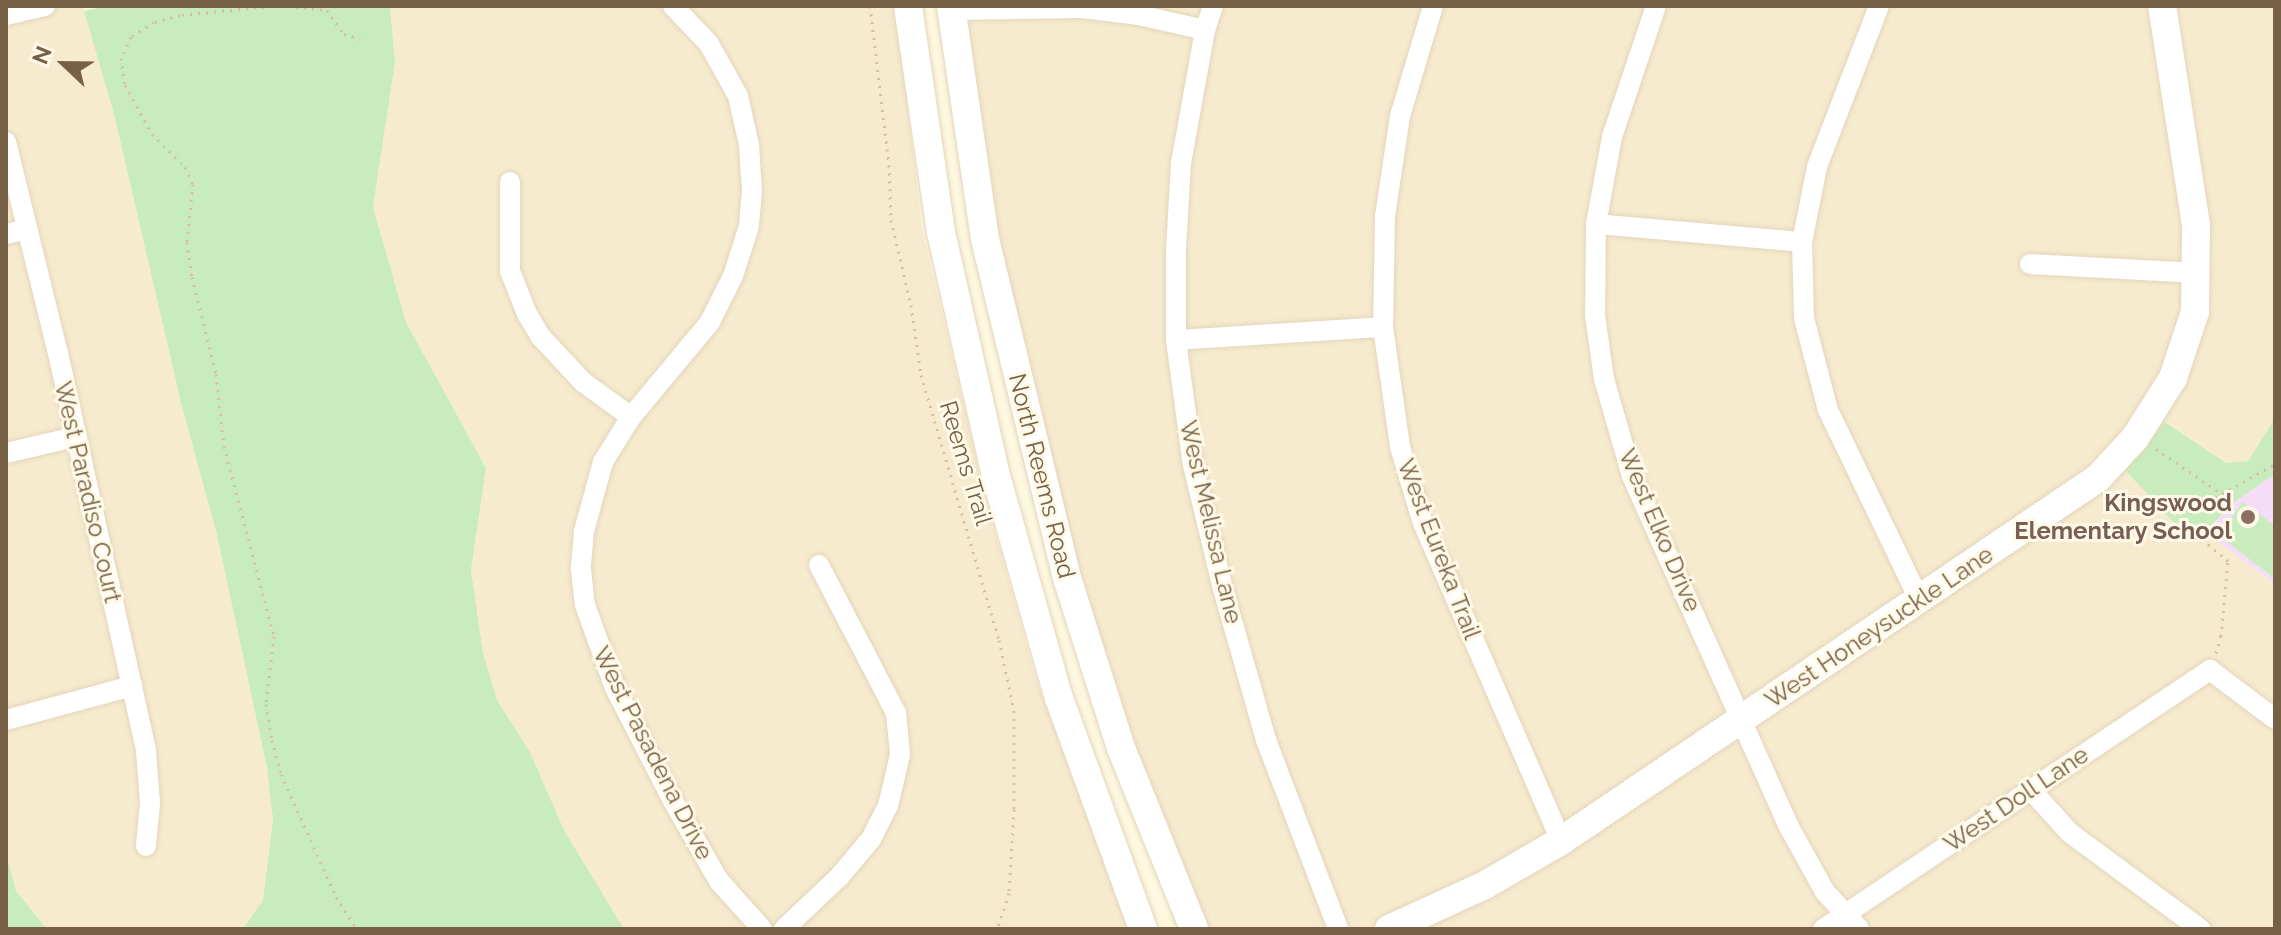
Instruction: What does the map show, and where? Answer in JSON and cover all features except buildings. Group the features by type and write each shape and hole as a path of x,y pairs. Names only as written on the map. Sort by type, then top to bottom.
{"main road":[{"name":"North Reems Road","path":"908,6 941,232 996,476 1059,698 1143,929"},
{"name":"West Honeysuckle Lane","path":"1389,929 1485,885 1561,841 2098,478 2135,438 2153,414 2177,367 2195,312 2196,225 2162,6"},
{"name":"North Reems Road","path":"952,8 985,239 1068,581 1121,748 1194,929"}],"street":[{"path":"6,15 45,6"},
{"name":"West Pasadena Drive","path":"673,6 709,44 738,96 749,145 752,191 749,226 733,276 710,322 631,417 603,462 584,531 585,605 615,688 685,823 719,881 762,929"},
{"name":"West Melissa Lane","path":"1213,6 1205,30 1181,163 1176,251 1176,340 1193,465 1223,589 1266,740 1338,929"},
{"name":"West Eureka Trail","path":"1433,6 1397,131 1385,216 1383,327 1400,447 1423,523 1561,841"},
{"name":"West Elko Drive","path":"1656,6 1612,137 1596,224 1595,315 1604,379 1632,476 1789,827 1825,892 1852,922"},
{"path":"1879,6 1817,167 1802,242 1804,318 1828,410 1919,599"},
{"path":"952,8 1082,8 1138,15 1205,30"},
{"name":"West Paradiso Court","path":"6,142 146,751 150,803 146,846"},
{"path":"510,182 510,271 527,314 541,337 583,382 631,417"},
{"path":"1596,224 1802,242"},
{"path":"6,234 27,229"},
{"path":"2030,264 2197,273"},
{"path":"1176,340 1383,327"},
{"path":"6,453 75,437"},
{"path":"784,929 839,877 871,839 888,806 900,755 896,713 819,565"},
{"path":"2210,670 2275,719"},
{"name":"West Doll Lane","path":"1823,929 1852,922 2031,790 2210,670"},
{"path":"6,720 132,686"},
{"path":"2031,790 2070,833 2200,929"}],"path":[{"path":"272,6 180,15 154,22 131,37 121,58 125,85 152,134 185,167 193,184 187,242 192,277 216,374 224,446 274,636 266,704 272,740 281,774 336,897 357,929"},
{"path":"288,6 327,10 344,34 360,39"},
{"name":"Reems Trail","path":"870,6 889,165 891,220 911,305 921,375 995,627 1014,711 1011,869 1009,893 997,929"},
{"path":"2135,438 2222,494"},
{"path":"2210,670 2221,636 2228,561 2189,528 2186,520 2194,509 2275,464"}],"shaded area":[{"path":"6,6 83,6 114,114 181,403 217,535 267,768 273,820 263,900 243,929 47,929 16,891 6,853"},
{"path":"390,6 896,6 922,230 986,500 1035,676 1129,929 624,929 564,830 530,752 497,700 483,653 471,570 486,468 406,322 373,207 395,62"},
{"path":"964,6 2275,6 2275,418 2248,461 2226,463 2166,422 2125,470 2194,543 2205,532 2275,584 2275,929 1204,929 1118,699 1059,506 1006,278 976,105"},
{"name":"Kingswood Elementary School","path":"2275,474 2275,584 2205,532 2236,501"}],"green space":[{"path":"107,6 390,6 395,62 373,207 406,322 486,468 471,570 483,653 497,700 530,752 564,830 624,929 243,929 263,900 273,820 267,768 217,535 181,403 114,114 84,11"},
{"path":"2275,418 2275,474 2236,501 2193,543 2125,470 2165,422 2226,463 2248,461"},
{"path":"2243,502 2275,526 2274,578 2218,535"},
{"path":"6,853 16,891 47,929 6,929"}],"place":[{"name":"Kingswood Elementary School","path":"2248,517"}]}
